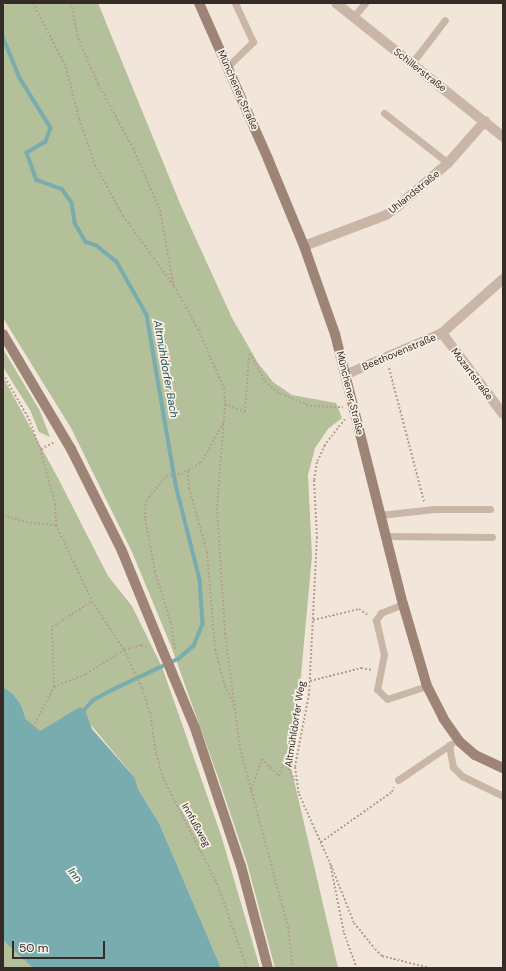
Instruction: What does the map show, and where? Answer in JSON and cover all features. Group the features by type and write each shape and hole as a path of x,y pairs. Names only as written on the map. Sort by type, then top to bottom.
{"street":[{"name":"Münchener Straße","path":"201,3 304,246 346,374 385,536 427,686 453,742 475,755 503,768"},
{"name":"Schillerstraße","path":"336,3 485,121 503,137"},
{"name":"Uhlandstraße","path":"304,246 386,215 415,193 448,163 485,121"},
{"name":"Beethovenstraße","path":"346,374 442,333 503,279"},
{"name":"Mozartstraße","path":"442,333 503,414"},
{"path":"3,334 65,438 122,551 158,649 172,673 195,728 239,859 268,968"}],"lane":[{"path":"228,66 253,42 235,3"},
{"path":"353,17 365,3"},
{"path":"412,63 445,20"},
{"path":"384,113 448,163"},
{"path":"380,515 427,510 490,509"},
{"path":"385,536 492,537"},
{"path":"403,604 380,614 376,620 384,654 377,689 387,699 427,686"},
{"path":"398,780 453,742"},
{"name":"Münchener Straße","path":"453,742 453,767 462,776 503,796"}],"path":[{"path":"33,3 66,67 79,119 95,165 123,216 174,286 198,329 218,373 225,404 217,508 225,633 237,710 240,748 250,791 288,927 293,968"},
{"path":"71,3 78,38 98,84 133,148 160,210 174,286"},
{"path":"225,404 245,412 250,353 265,381 277,392 299,403 334,409"},
{"path":"386,357 427,510"},
{"path":"3,374 29,418 40,449 55,504 56,525 26,522 3,515"},
{"path":"175,650 171,623 156,572 145,518 146,501 166,476 181,474 201,463 224,421"},
{"name":"Altmühldorfer Weg","path":"336,430 325,445 317,462 314,480 317,537 310,681 295,767 296,781 330,863 344,933 357,968"},
{"path":"40,449 65,438"},
{"path":"188,471 189,488 207,552 215,649 224,686 237,710"},
{"name":"Innfußweg","path":"56,525 92,601 124,650 142,688 150,712 156,754 164,780 217,883 247,968"},
{"path":"33,727 54,687 52,627 92,601"},
{"path":"313,620 359,610 376,620"},
{"path":"54,687 86,674 124,650 140,645 158,649"},
{"path":"310,681 361,668 381,671"},
{"path":"250,791 262,759 279,776 284,762 296,781"},
{"path":"321,842 392,792 398,780"},
{"path":"330,863 337,873 354,923 375,949 382,956 430,968"}],"green space":[{"path":"6,3 98,3 181,206 232,318 258,363 273,382 292,395 336,403 342,418 328,429 315,448 308,475 312,556 292,772 338,968 275,968 247,863 218,777 171,646 132,552 71,428 3,318 3,7"},
{"path":"3,349 40,411 50,437 39,432 30,410 3,367"},
{"path":"3,377 59,480 108,576 132,606 162,667 221,835 260,968 221,968 159,823 138,789 135,778 86,719 58,721 40,732 26,719 21,705 13,694 3,687"},
{"path":"3,940 19,954 33,968 3,968"}],"water":[{"name":"Inn","path":"3,687 13,694 21,705 26,719 40,731 80,707 85,710 92,729 135,778 138,789 159,823 221,968 33,968 3,940"}],"waterway":[{"name":"Altmühldorfer Bach","path":"3,37 20,78 51,128 46,142 27,153 37,180 62,189 72,203 75,223 86,242 96,245 117,262 147,315 176,485 200,580 203,624 194,646 179,659 93,701 85,710"}]}
